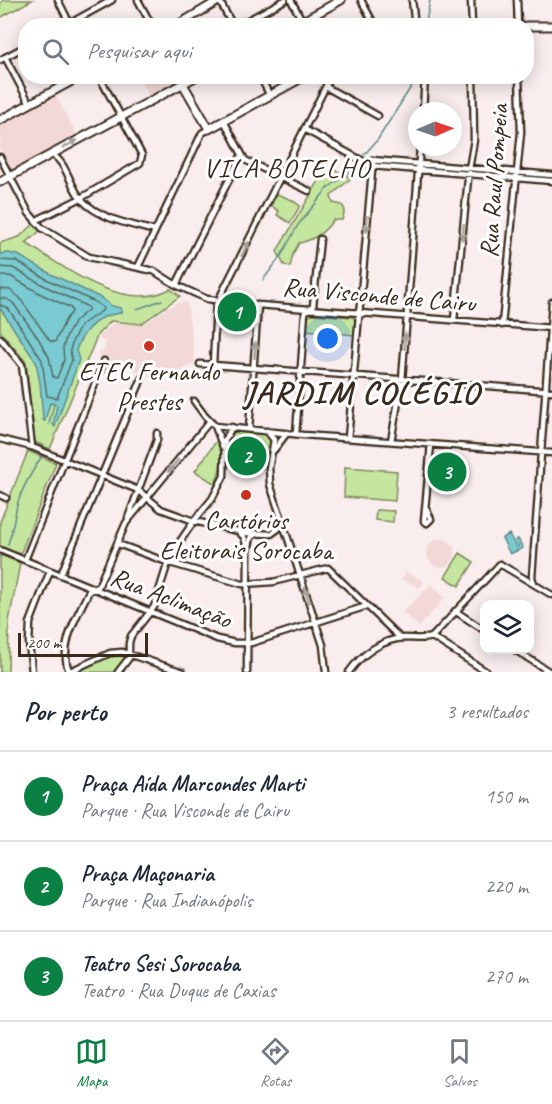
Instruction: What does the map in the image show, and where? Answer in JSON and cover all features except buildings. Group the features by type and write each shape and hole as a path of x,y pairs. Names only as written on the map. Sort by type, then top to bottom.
{"main road":[{"path":"189,18 219,0"},
{"path":"312,18 341,0"},
{"path":"534,26 552,26"},
{"path":"0,120 66,84"},
{"path":"0,182 183,84 208,129 291,84"}],"street":[{"path":"58,0 66,18"},
{"path":"81,18 112,0"},
{"path":"138,0 148,18"},
{"path":"219,0 230,18"},
{"path":"250,18 285,0"},
{"path":"291,0 301,18"},
{"path":"361,0 371,18"},
{"path":"412,0 414,18"},
{"path":"471,0 472,18"},
{"path":"517,0 518,18"},
{"path":"18,50 2,58 30,104"},
{"path":"0,157 35,221 139,165 142,155 103,84"},
{"path":"264,84 270,96"},
{"path":"213,365 218,301 327,84"},
{"path":"424,102 425,84"},
{"path":"454,320 474,140 473,84"},
{"name":"Rua Raul Pompeia","path":"502,325 521,132 519,84"},
{"path":"326,87 378,116"},
{"path":"224,121 245,160 309,191"},
{"path":"138,267 202,133 208,129"},
{"path":"304,129 372,163 517,175 552,175"},
{"path":"51,154 59,160 81,198 110,218 155,231"},
{"path":"176,285 241,156"},
{"path":"391,441 402,380 419,156"},
{"path":"348,438 372,163"},
{"path":"517,175 552,181"},
{"name":"Rua Visconde de Cairu","path":"35,221 42,228 89,257 154,271 195,295 218,301 551,328"},
{"path":"296,434 304,312 313,306 320,239"},
{"path":"534,584 532,577 552,302"},
{"path":"249,429 258,305"},
{"path":"0,338 22,365 32,447"},
{"path":"25,560 104,361"},
{"path":"200,364 552,391"},
{"path":"61,574 142,378"},
{"path":"194,401 215,426 224,449"},
{"path":"126,523 210,421"},
{"path":"215,426 552,453"},
{"path":"118,672 127,662 131,636 152,611 167,562 194,520 212,499 224,476 225,440 232,428"},
{"path":"267,431 273,440 269,480 323,645 326,672"},
{"path":"158,433 158,440 118,544 98,587 89,591 65,647 65,659 69,672 110,653 128,653 183,672"},
{"path":"272,453 287,433"},
{"path":"0,439 32,447 102,475 138,490 160,509 207,525 256,534 286,531"},
{"path":"426,508 431,444"},
{"path":"0,495 6,498"},
{"path":"203,511 207,525"},
{"path":"271,534 278,529 280,513"},
{"path":"238,532 244,537 248,551"},
{"path":"247,672 248,551 252,537 256,534"},
{"path":"118,544 167,562 248,584 273,582 322,568 332,570 400,639"},
{"name":"Rua Aclimação","path":"0,550 217,639 247,644 367,606"},
{"path":"432,637 500,564 552,596"},
{"path":"32,672 29,643 30,623 50,571"},
{"path":"455,611 480,627"},
{"path":"349,672 371,650 400,639 432,637 487,672"},
{"path":"521,654 550,672"}],"shaded area":[{"path":"142,84 172,84 149,97"},
{"path":"55,95 77,135 15,169 11,169 0,149 0,125"},
{"name":"ETEC Fernando Prestes","path":"187,302 195,362 163,382 99,354 100,351 103,352 107,342 100,340 99,336 114,323 143,325 175,303"},
{"path":"333,384 345,385 344,390 348,391 348,396 332,395"},
{"path":"441,539 451,543 455,553 451,563 441,567 431,563 427,553 431,543"},
{"path":"406,572 424,581 420,588 402,579"},
{"path":"431,584 445,598 419,627 403,612"}],"green space":[{"path":"3,0 32,0 0,18 0,4"},
{"path":"326,169 335,170 351,178 331,196 333,203 342,205 345,210 342,220 333,220 319,235 299,243 290,267 284,265 277,251"},
{"path":"277,194 300,206 290,223 277,215 279,211 271,206"},
{"path":"34,224 40,231 26,243 76,275 114,292 133,296 152,295 170,289 180,296 141,324 111,321 98,334 50,449 35,442 26,362 0,331 0,243 19,237"},
{"path":"220,307 253,309 255,320 220,318"},
{"path":"311,314 353,317 356,321 354,335 306,330 308,317"},
{"path":"241,431 267,435 271,442 262,469 234,467 228,462 228,441 232,433"},
{"path":"218,439 221,462 215,484 195,471"},
{"path":"28,451 56,463 20,555 0,546 0,522"},
{"path":"345,467 397,471 395,501 344,497"},
{"path":"376,510 394,511 393,522 375,520"},
{"path":"460,553 474,562 459,586 445,577"},
{"path":"0,555 20,563 9,621 8,672 0,672"},
{"path":"123,655 126,659 113,672 77,672 110,656"}],"water":[{"path":"0,254 18,255 112,306 121,308 121,313 105,317 93,324 79,342 76,350 79,360 55,427 53,425 57,405 50,403 45,421 43,420 36,362 0,308"},
{"path":"509,534 516,547 518,546 515,540 518,539 523,548 510,554 502,538"}],"waterway":[{"path":"427,18 430,0"},
{"path":"364,155 378,139 413,84"},
{"path":"263,280 281,256 298,225 328,188 349,173 357,164"},
{"path":"137,309 162,300"},
{"path":"49,424 54,404"},
{"path":"8,544 20,496 42,456"},
{"path":"0,557 2,553"}],"place":[{"name":"Praça Aída Marcondes Marti","path":"237,312"},
{"name":"ETEC Fernando Prestes","path":"149,346"},
{"name":"Praça Maçonaria","path":"247,456"},
{"name":"Teatro Sesi Sorocaba","path":"447,472"},
{"name":"Cartórios Eleitorais Sorocaba","path":"246,495"}],"district":[{"name":"VILA BOTELHO","path":"287,168"},
{"name":"JARDIM COLÉGIO","path":"362,392"}]}
